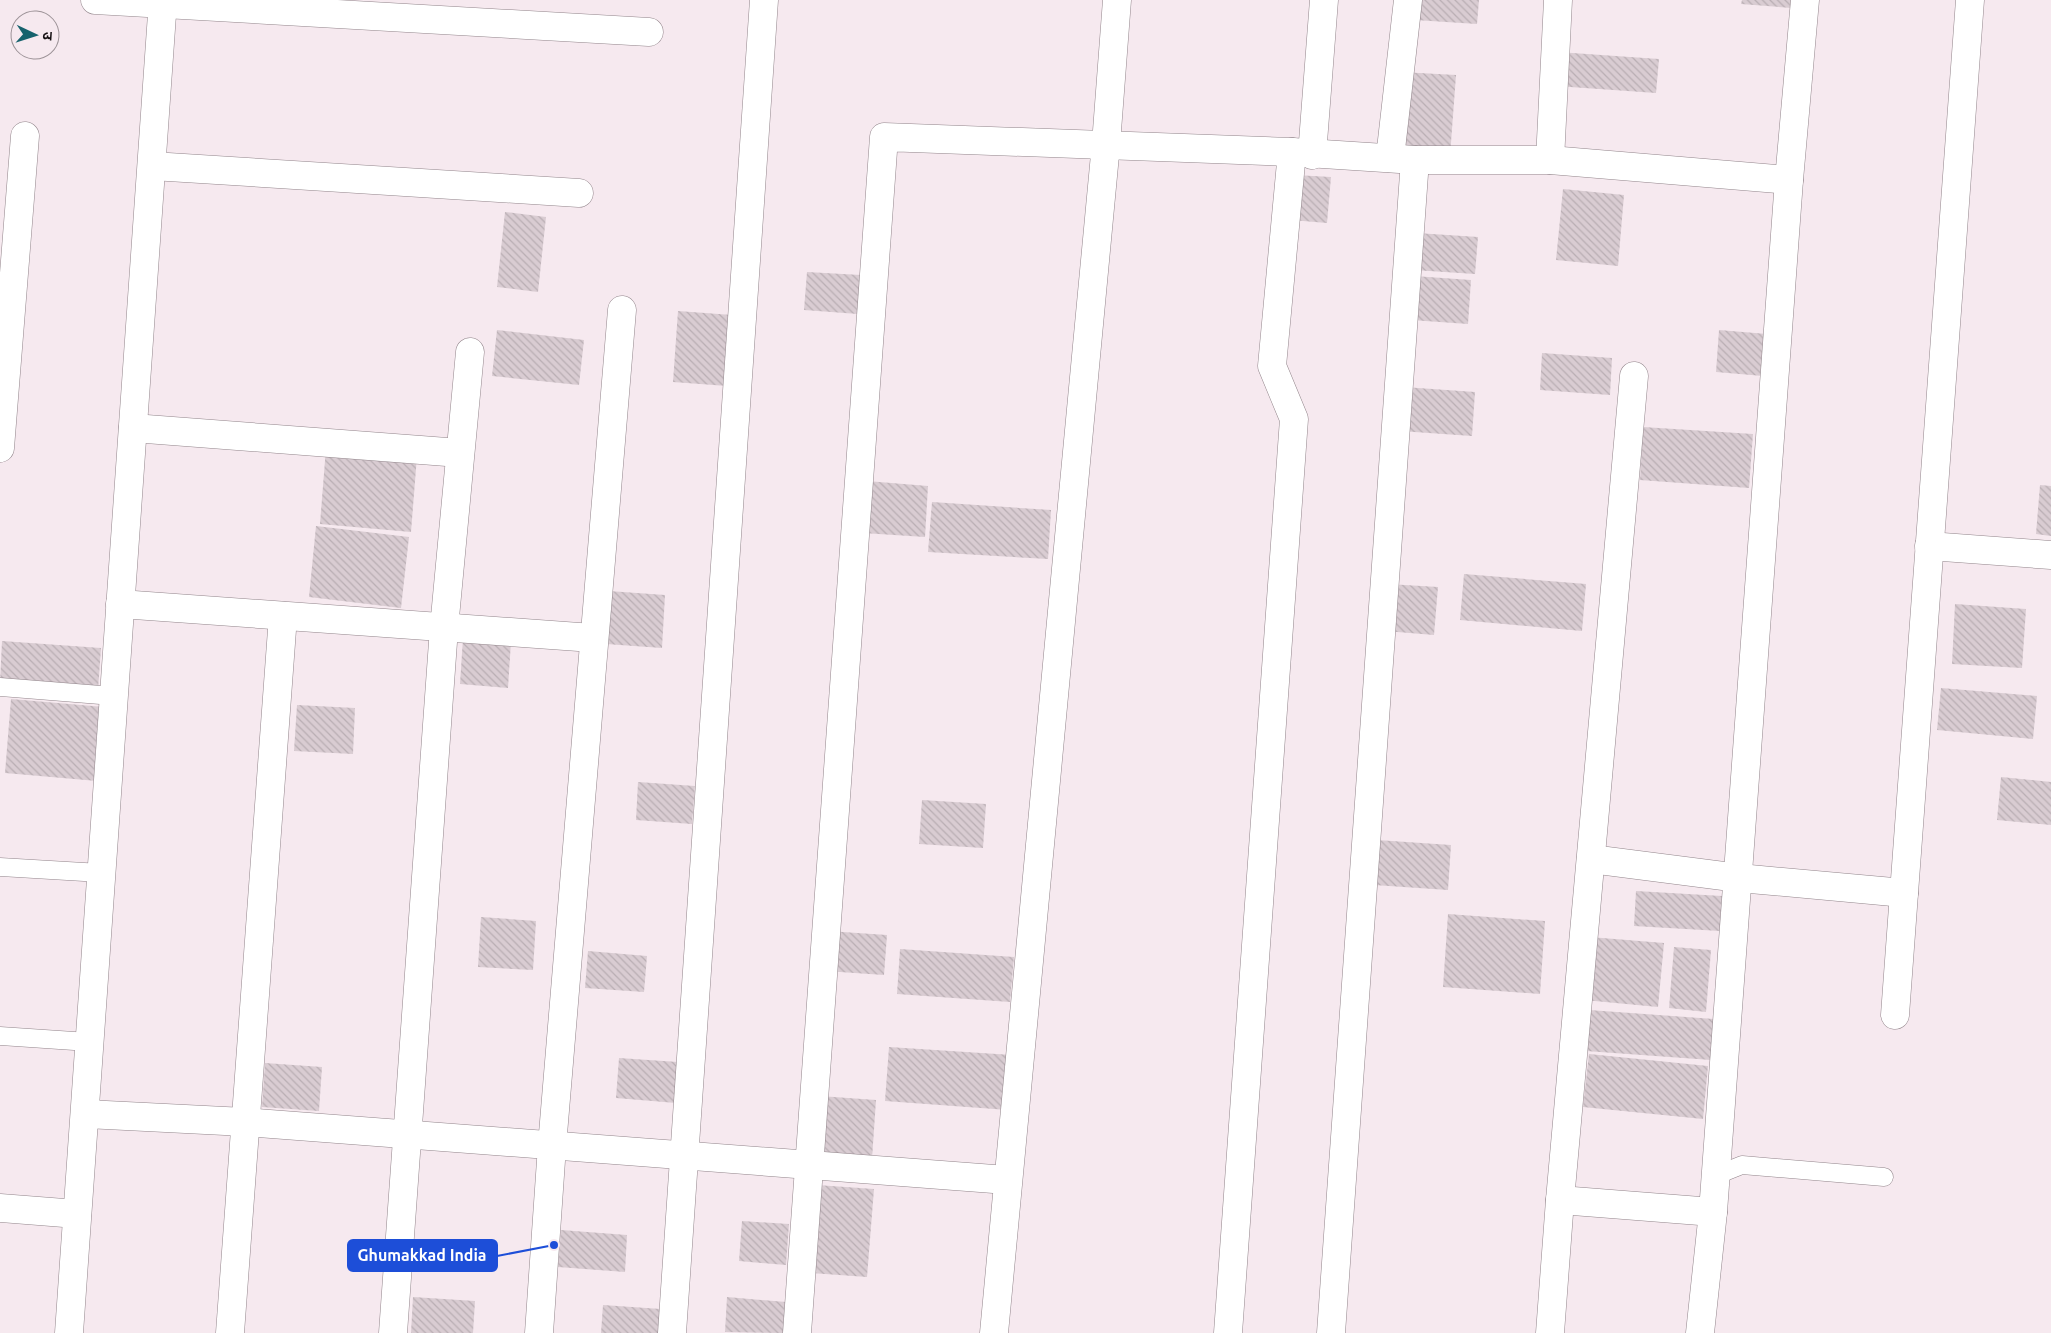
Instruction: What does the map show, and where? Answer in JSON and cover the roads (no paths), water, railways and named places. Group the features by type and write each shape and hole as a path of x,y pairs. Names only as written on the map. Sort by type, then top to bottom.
{"street":[{"path":"95,0 163,2 649,32"},
{"path":"672,1333 764,0"},
{"path":"994,1333 1106,144 1117,0"},
{"path":"1228,1333 1294,419 1272,366 1324,0"},
{"path":"1331,1333 1402,159 1408,0"},
{"path":"1550,160 1558,0"},
{"path":"1700,1333 1716,1175 1789,180 1805,0"},
{"path":"1895,1015 1970,0"},
{"path":"69,1333 86,1114 89,1042 163,2"},
{"path":"0,448 25,136"},
{"path":"797,1333 884,137 1106,144 1402,159 1550,160 1789,180"},
{"path":"152,166 579,193"},
{"path":"539,1333 552,1146 593,638 622,310"},
{"path":"393,1333 444,628 470,352"},
{"path":"1550,1333 1560,1200 1634,376"},
{"path":"133,428 460,454"},
{"path":"1929,546 2051,555"},
{"path":"120,604 593,638"},
{"path":"230,1333 283,616"},
{"path":"1592,859 1739,878 1904,893"},
{"path":"86,1114 245,1122 406,1136 1007,1180"},
{"path":"1560,1200 1713,1212"},
{"path":"0,1208 77,1214"}],"lane":[{"path":"0,687 113,696"},
{"path":"0,867 101,873"},
{"path":"0,1036 89,1042"},
{"path":"1716,1175 1742,1166 1884,1178"}],"place":[{"name":"Ghumakkad India","path":"554,1245"}]}
